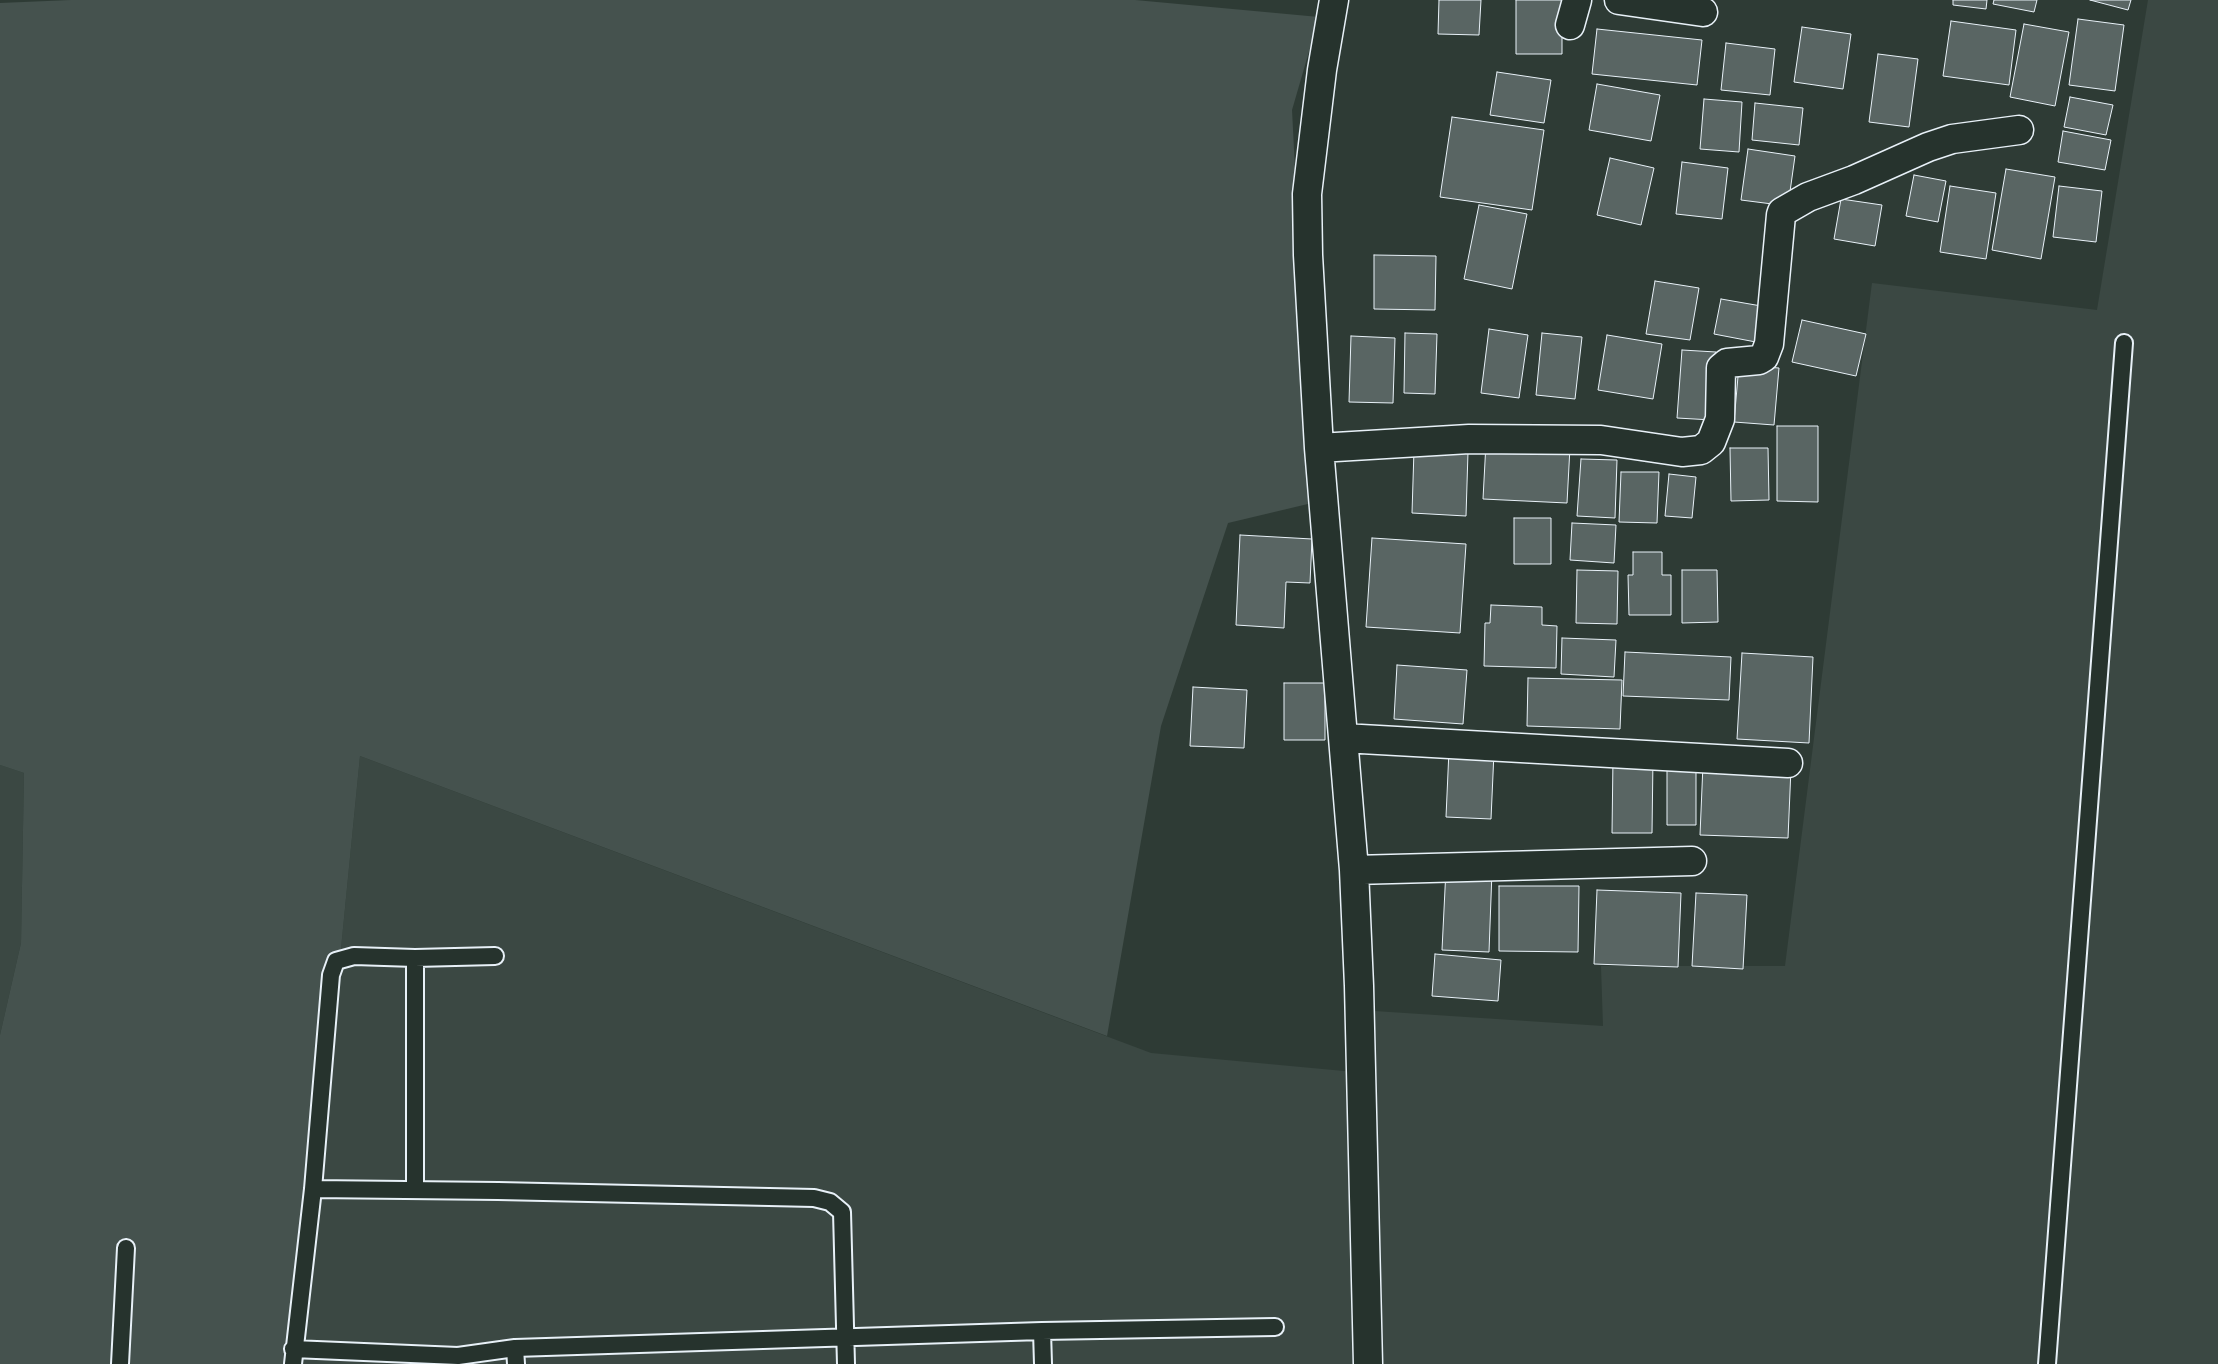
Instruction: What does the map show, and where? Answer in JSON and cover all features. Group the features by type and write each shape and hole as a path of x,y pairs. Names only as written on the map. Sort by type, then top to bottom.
{"street":[{"path":"1334,0 1322,70 1307,194 1308,255 1319,448 1354,870 1359,986 1368,1364"},
{"path":"1619,0 1703,12"},
{"path":"1319,448 1469,439 1601,440 1682,452 1701,450 1711,442 1720,419 1721,368 1728,363 1759,360 1764,357 1769,344 1782,212 1808,197 1854,180 1928,147 1952,139 2020,130"},
{"path":"1343,738 1788,763"},
{"path":"1354,870 1692,862"}],"lane":[{"path":"2047,1364 2124,343"},
{"path":"495,956 414,958 354,956 336,961 331,975 313,1189 293,1356 458,1360 845,1337 1276,1327"},
{"path":"414,958 414,1190"},
{"path":"313,1189 814,1198 830,1202 842,1212 846,1364"},
{"path":"120,1364 126,1248"},
{"path":"1042,1331 1043,1364"}],"shaded area":[{"path":"71,0 1135,0 1319,17 1292,110 1312,503 1228,523 1161,726 1107,1036 360,756 300,1364 0,1364 0,1035 21,943 24,773 0,765 0,3"},
{"path":"2148,0 2218,0 2218,1364 300,1364 360,756 1151,1053 1365,1073 1359,1010 1603,1026 1601,966 1785,966 1872,283 2097,310"},
{"path":"0,765 24,773 21,943 0,1035"}],"building":[{"path":"1439,0 1481,0 1479,35 1438,34"},
{"path":"1516,0 1562,0 1562,54 1516,54"},
{"path":"1953,0 1987,0 1986,9 1953,5"},
{"path":"1994,0 2037,0 2034,12 1993,4"},
{"path":"2090,0 2131,0 2128,10"},
{"path":"2078,19 2124,25 2115,91 2069,85"},
{"path":"1951,21 2016,30 2009,85 1943,76"},
{"path":"2024,24 2069,32 2055,106 2010,97"},
{"path":"1802,27 1851,34 1843,89 1794,82"},
{"path":"1597,29 1702,40 1697,85 1592,74"},
{"path":"1726,43 1775,49 1770,95 1721,90"},
{"path":"1878,54 1918,59 1909,127 1869,122"},
{"path":"1497,72 1551,80 1544,123 1490,115"},
{"path":"1597,84 1660,95 1651,141 1589,130"},
{"path":"2070,97 2113,105 2106,135 2064,127"},
{"path":"1704,99 1742,102 1739,152 1700,149"},
{"path":"1755,103 1803,108 1799,145 1752,140"},
{"path":"1452,117 1544,130 1532,210 1440,197"},
{"path":"2063,131 2111,140 2105,170 2058,162"},
{"path":"1748,149 1795,156 1788,206 1741,200"},
{"path":"1610,158 1654,168 1641,225 1597,215"},
{"path":"1682,162 1728,168 1722,219 1676,214"},
{"path":"2006,169 2055,177 2041,259 1992,250"},
{"path":"1914,175 1946,181 1938,222 1906,216"},
{"path":"1950,186 1996,193 1986,259 1940,252"},
{"path":"2059,186 2102,191 2096,242 2053,237"},
{"path":"1841,199 1882,205 1875,246 1834,239"},
{"path":"1479,205 1527,214 1512,289 1464,279"},
{"path":"1374,255 1436,256 1435,310 1374,309"},
{"path":"1655,281 1699,288 1690,340 1646,334"},
{"path":"1721,299 1767,307 1761,343 1714,334"},
{"path":"1802,320 1866,334 1856,376 1792,362"},
{"path":"1489,329 1528,335 1519,398 1481,393"},
{"path":"1405,333 1437,334 1435,394 1404,393"},
{"path":"1542,333 1582,337 1575,399 1536,395"},
{"path":"1607,335 1662,344 1653,399 1598,390"},
{"path":"1351,336 1395,338 1393,403 1349,402"},
{"path":"1682,350 1716,352 1712,420 1677,418"},
{"path":"1739,365 1779,368 1774,425 1734,422"},
{"path":"1777,426 1818,426 1818,502 1777,501"},
{"path":"1486,443 1570,447 1567,503 1483,499"},
{"path":"1730,448 1768,448 1769,500 1731,501"},
{"path":"1414,450 1468,452 1466,516 1412,513"},
{"path":"1581,459 1617,460 1615,518 1577,516"},
{"path":"1621,472 1659,472 1657,523 1619,522"},
{"path":"1669,474 1696,477 1692,518 1665,516"},
{"path":"1514,518 1551,518 1551,564 1514,564"},
{"path":"1572,523 1616,525 1614,563 1570,560"},
{"path":"1240,535 1312,539 1310,583 1286,582 1284,628 1236,625"},
{"path":"1372,538 1466,544 1460,633 1366,627"},
{"path":"1633,552 1662,552 1662,575 1671,575 1671,615 1629,615 1628,575 1633,575"},
{"path":"1577,570 1618,571 1617,624 1576,623"},
{"path":"1682,570 1717,570 1718,622 1682,623"},
{"path":"1491,605 1542,607 1542,625 1557,626 1556,668 1484,666 1485,623 1490,623"},
{"path":"1562,638 1616,640 1614,677 1561,674"},
{"path":"1625,652 1731,657 1729,700 1623,696"},
{"path":"1742,653 1813,657 1809,743 1737,739"},
{"path":"1397,665 1467,670 1463,724 1394,719"},
{"path":"1528,678 1622,680 1620,729 1527,726"},
{"path":"1284,683 1325,683 1325,740 1284,740"},
{"path":"1193,687 1247,690 1244,748 1190,746"},
{"path":"1449,750 1494,752 1491,819 1446,817"},
{"path":"1613,758 1653,758 1652,833 1612,833"},
{"path":"1667,763 1696,763 1696,825 1667,825"},
{"path":"1703,764 1791,768 1788,838 1700,835"},
{"path":"1446,869 1492,871 1489,952 1442,950"},
{"path":"1499,886 1579,886 1578,952 1499,951"},
{"path":"1597,890 1681,893 1678,967 1594,964"},
{"path":"1696,893 1747,895 1743,969 1692,966"},
{"path":"1435,954 1501,960 1498,1001 1432,996"}]}
